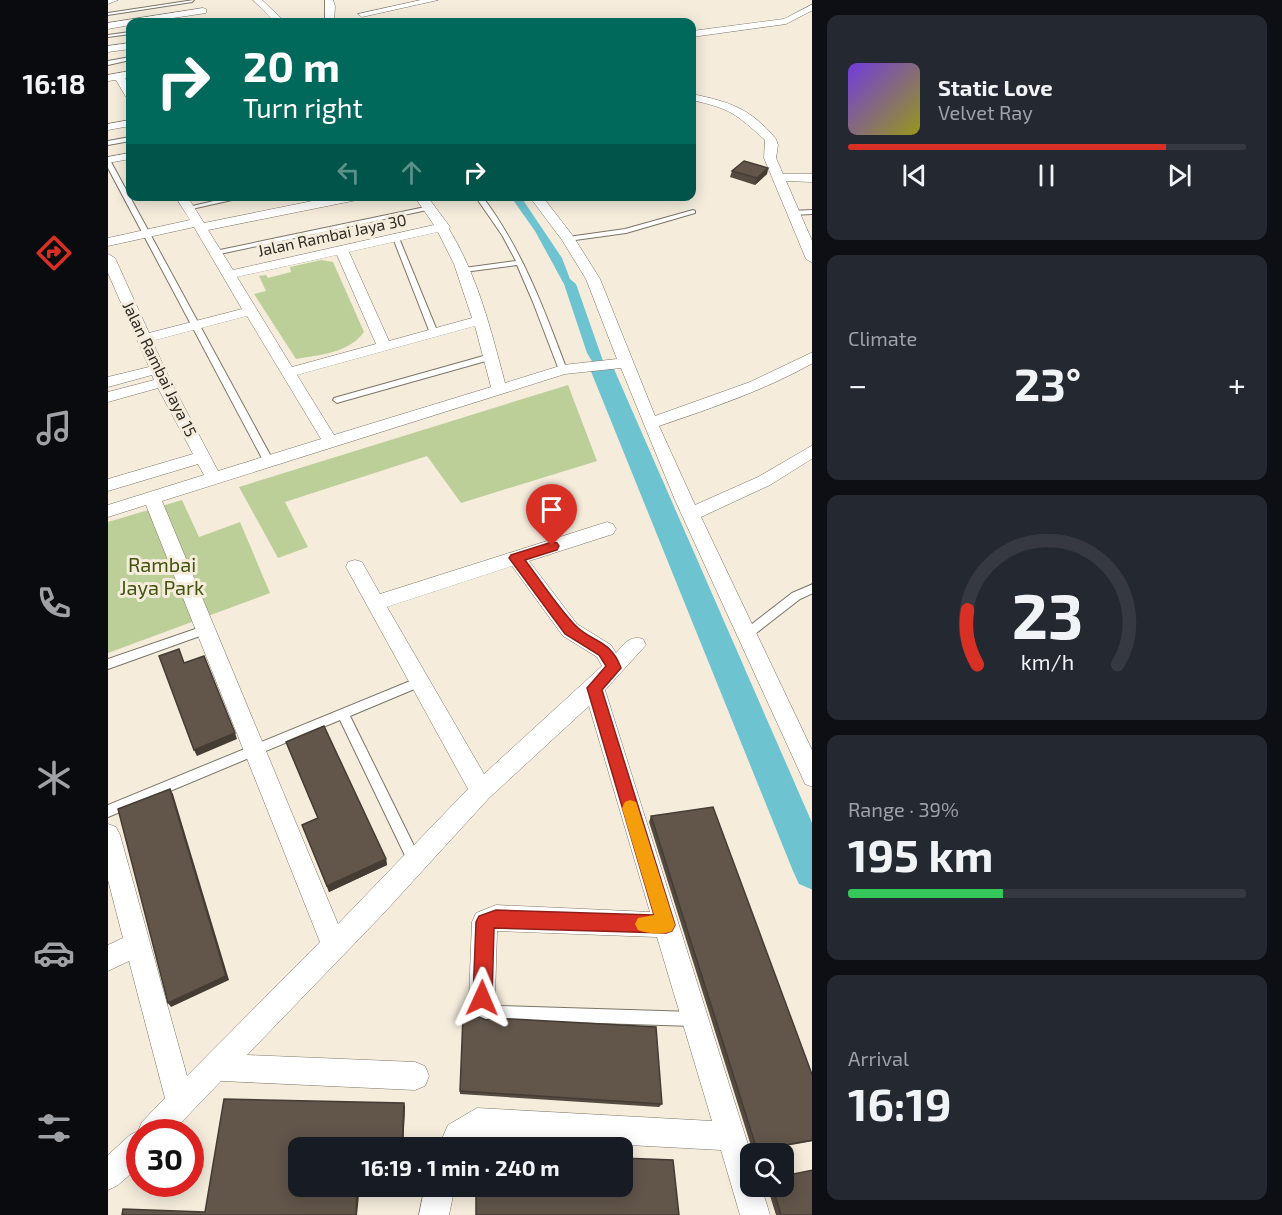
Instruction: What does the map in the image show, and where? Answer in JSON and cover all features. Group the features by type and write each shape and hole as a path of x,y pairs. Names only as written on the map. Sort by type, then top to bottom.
{"street":[{"path":"108,1 114,0"},
{"path":"191,0 197,0"},
{"path":"191,0 210,18"},
{"path":"257,0 273,18"},
{"path":"329,0 330,18"},
{"path":"362,14 434,0"},
{"path":"696,33 795,19 812,8"},
{"path":"159,18 203,11"},
{"path":"802,13 812,18"},
{"path":"108,26 126,23"},
{"path":"108,49 126,46"},
{"path":"113,77 126,91"},
{"path":"696,98 732,107 762,130 772,145 770,158 812,257"},
{"path":"108,127 126,124"},
{"path":"108,161 126,157"},
{"path":"778,177 812,178"},
{"path":"108,242 330,201"},
{"path":"424,201 444,227 464,270 481,320 499,390"},
{"path":"539,201 568,239 593,279 621,363 812,775"},
{"path":"184,202 331,442"},
{"name":"Jalan Rambai Jaya 30","path":"228,275 444,227"},
{"path":"341,250 384,346"},
{"name":"Jalan Rambai Jaya 15","path":"109,261 115,289 144,339 160,376 214,479"},
{"path":"144,339 250,311"},
{"path":"287,373 481,320"},
{"path":"650,423 706,404 794,367 812,357"},
{"path":"108,511 570,368 621,363"},
{"path":"108,382 160,376"},
{"path":"108,398 160,376"},
{"path":"691,514 764,481 812,451"},
{"path":"108,485 202,457"},
{"path":"152,498 334,946"},
{"path":"375,603 607,529"},
{"path":"516,558 570,630 604,651 614,668"},
{"path":"355,567 481,792"},
{"path":"164,1119 481,792 594,688 636,645"},
{"path":"594,688 755,1215"},
{"path":"108,835 180,1101"},
{"path":"487,1009 482,998 485,922 496,918 666,925"},
{"path":"108,958 136,945"},
{"path":"216,1067 415,1076"},
{"path":"458,1137 477,1122 730,1136"},
{"path":"108,1175 126,1158"},
{"path":"434,1215 438,1197"}],"lane":[{"path":"108,14 191,0"},
{"path":"108,36 126,34"},
{"path":"108,63 126,60"},
{"path":"108,143 126,140"},
{"path":"108,161 126,195"},
{"path":"129,201 269,462"},
{"path":"482,201 499,223 570,368"},
{"path":"215,253 430,208"},
{"path":"568,239 626,231 693,212"},
{"path":"792,213 812,212"},
{"path":"396,238 434,333"},
{"path":"464,270 518,262"},
{"path":"337,400 490,357"},
{"path":"747,634 796,596 812,588"},
{"path":"108,664 207,629"},
{"path":"108,811 420,682"},
{"path":"343,714 415,862"},
{"path":"487,1009 499,1013 695,1019"}],"green space":[{"path":"321,260 333,262 364,332 358,339 342,349 296,359 254,294 266,291 259,276 266,275 268,278 291,272 290,267"},
{"path":"568,385 597,461 461,503 427,456 285,502 308,547 278,558 239,487"},
{"name":"Rambai Jaya Park","path":"182,500 199,537 240,522 270,593 108,653 108,522"}],"water":[{"path":"514,201 524,201 562,258 570,279 576,284 609,378 603,379 587,353 564,284 535,231"}],"building":[{"path":"744,161 768,168 757,178 732,171"},
{"path":"179,649 184,663 204,656 235,733 194,750 159,656"},
{"path":"324,726 386,859 327,886 302,825 318,818 286,742"},
{"path":"170,789 226,976 168,1003 118,809"},
{"path":"713,807 812,1074 812,1140 794,1143 755,1143 651,816"},
{"path":"463,1016 486,1020 494,1018 656,1027 662,1104 460,1091"},
{"path":"224,1099 404,1103 402,1137 288,1137 288,1197 357,1197 356,1215 122,1215 123,1209 205,1212"},
{"path":"633,1158 673,1160 679,1215 476,1215 476,1197 633,1197"},
{"path":"812,1170 812,1215 781,1215 775,1197 794,1197 794,1174"}],"waterway":[{"path":"602,369 812,869"}],"slow traffic":[{"path":"630,808 666,925 644,924"}],"route":[{"path":"482,998 485,922 496,918 666,925 594,688 614,668 612,662 604,651 570,630 516,558 552,546"}]}
